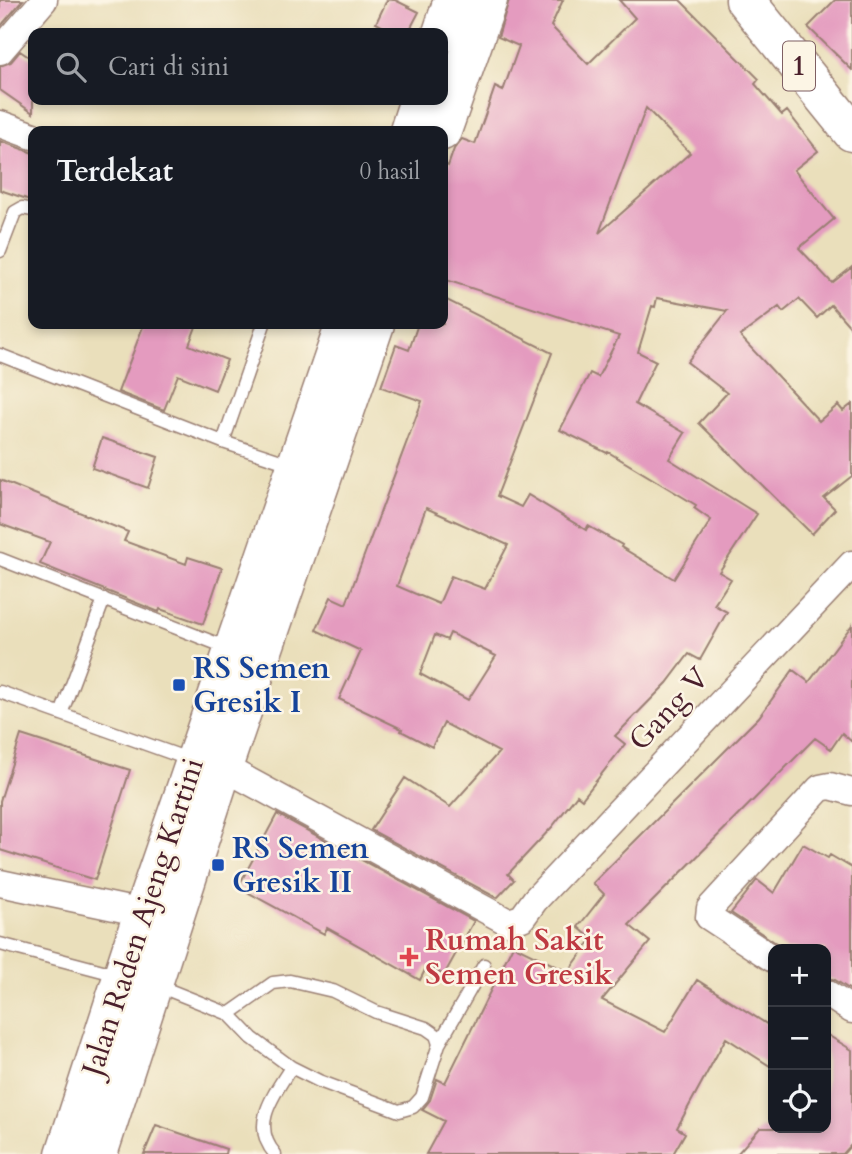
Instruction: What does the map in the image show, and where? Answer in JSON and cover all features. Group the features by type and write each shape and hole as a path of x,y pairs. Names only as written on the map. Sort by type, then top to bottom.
{"highway":[{"path":"444,28 453,0"},
{"path":"444,126 488,0"},
{"name":"1","path":"745,0 852,132"},
{"path":"411,126 417,105"},
{"name":"Jalan Raden Ajeng Kartini","path":"98,1154 138,981 249,631 309,470 354,329"},
{"name":"Jalan Raden Ajeng Kartini","path":"65,1154 110,1011 138,981 143,913 209,764"}],"street":[{"path":"0,51 44,0"},
{"path":"0,124 28,134"},
{"name":"Gang V","path":"209,764 508,922 522,918 535,900 852,564"},
{"path":"768,956 709,917 710,908 820,788 830,786 852,792"},
{"path":"0,883 143,913"},
{"path":"831,996 852,1010"}],"lane":[{"path":"0,251 15,212 22,208 28,210"},
{"path":"223,442 262,329"},
{"path":"0,355 223,442 309,470"},
{"path":"0,559 104,599 249,631"},
{"path":"61,714 104,599"},
{"path":"0,692 209,764"},
{"path":"0,944 138,981 229,1014 252,1038 291,1067 319,1081 399,1111 413,1107 422,1097 439,1044 484,965"},
{"path":"229,1014 273,983 290,981 332,991 376,1012 426,1028 436,1035 439,1044"},
{"path":"275,1154 266,1141 264,1112 291,1067"}],"building":[{"path":"0,0 23,0 0,27"},
{"path":"387,0 395,0 419,12 411,28 386,28 376,23"},
{"path":"509,0 563,0 551,26 588,64 635,18 619,0 680,0 759,79 755,84 782,115 787,111 818,151 794,170 834,219 799,248 832,283 852,267 852,329 831,305 817,318 799,299 783,312 779,307 740,336 819,421 838,405 843,411 852,404 852,476 824,498 835,509 812,534 699,423 727,393 687,362 727,311 657,298 638,352 656,361 635,404 685,433 669,459 757,514 719,572 731,579 714,605 727,612 700,660 689,654 667,683 615,736 625,744 582,799 577,795 552,827 508,874 514,880 497,898 371,830 405,778 450,807 499,752 444,723 432,747 401,731 402,729 339,699 361,651 316,630 331,597 346,604 422,401 381,387 396,345 409,350 416,329 448,329 448,301 552,353 497,496 521,507 528,495 586,530 588,526 622,545 621,547 674,579 711,520 694,508 696,505 608,452 560,430 590,373 598,377 619,336 448,281 448,166 454,149 462,139 475,144 495,87 503,91 519,46 498,37","holes":["646,108 690,153 599,233","426,508 508,545 485,589 451,576 439,604 397,586","450,633 496,656 468,700 420,674 435,635 447,640"]},
{"path":"835,0 852,0 852,70 808,27"},
{"path":"20,51 28,57 28,105 33,105 33,113 0,90 0,66 11,62"},
{"path":"0,141 28,151 28,199 0,190"},
{"path":"142,329 195,329 189,345 227,360 215,390 178,375 164,410 118,392"},
{"path":"102,438 158,457 148,488 92,468"},
{"path":"0,480 128,532 124,541 186,564 188,557 222,568 203,624 160,609 159,612 40,564 50,542 0,524"},
{"path":"852,625 852,742 842,733 831,749 815,738 629,925 650,942 602,1000 665,1032 697,980 768,1025 768,1065 726,1038 677,1128 685,1133 673,1154 426,1154 444,1121 422,1110 430,1100 437,1079 445,1083 513,945 568,972 592,939 578,927 604,894 593,883 759,717 793,670 809,682"},
{"path":"21,735 130,770 95,880 0,850 0,801"},
{"path":"277,814 474,921 444,975 427,966 420,980 327,928 324,934 238,887"},
{"path":"803,844 852,868 852,991 831,979 831,944 778,944 731,913 757,880 774,893"},
{"path":"831,1037 852,1050 852,1144 843,1154 737,1154 760,1128 768,1128 768,1133 831,1133"},
{"path":"156,1125 226,1149 225,1154 144,1154"}],"place":[{"name":"RS Semen Gresik I","path":"179,685"},
{"name":"RS Semen Gresik II","path":"218,865"},
{"name":"Rumah Sakit Semen Gresik","path":"409,957"}]}
